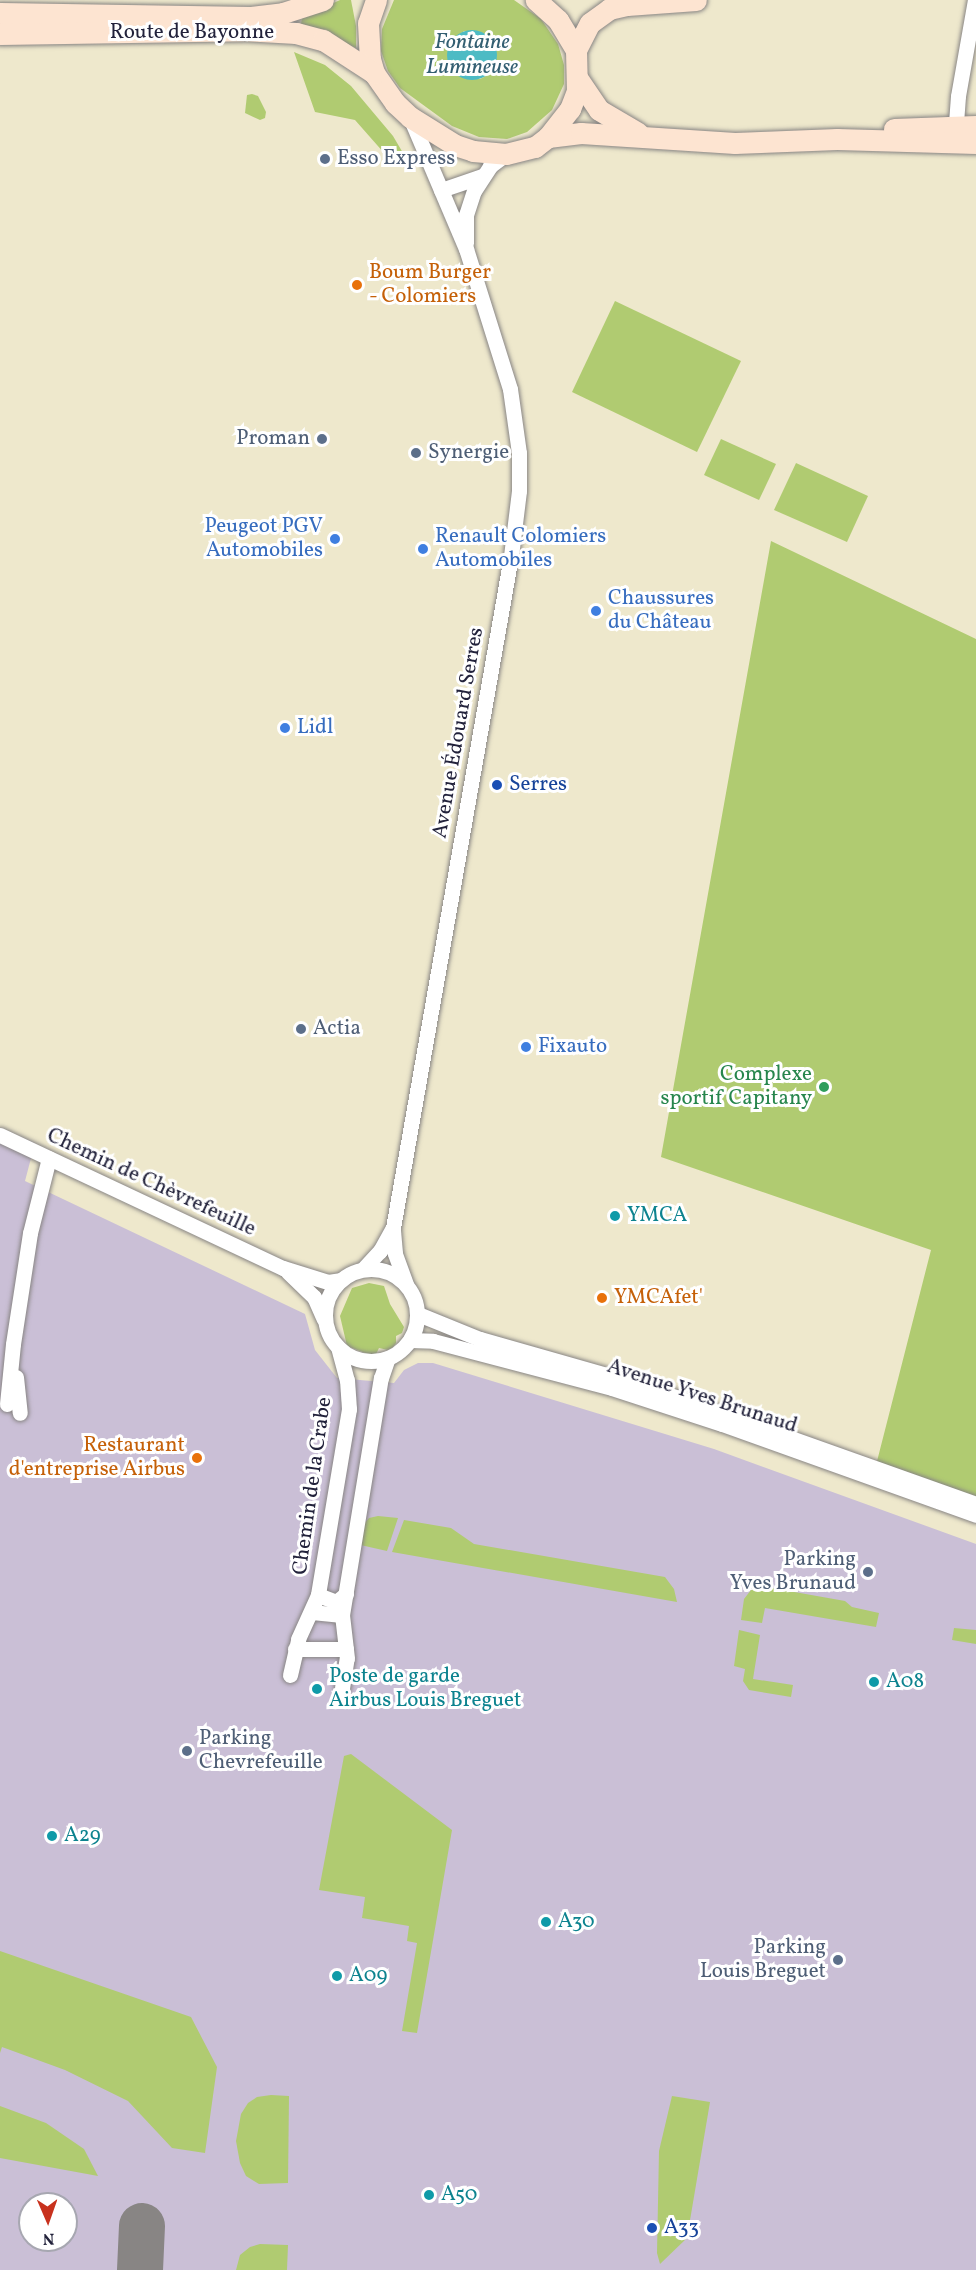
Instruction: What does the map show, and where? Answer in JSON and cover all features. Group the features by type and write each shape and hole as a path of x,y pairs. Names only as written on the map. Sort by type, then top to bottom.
{"main road":[{"name":"Route de Bayonne","path":"62,14 250,17 323,0"},
{"path":"369,5 368,47 374,73 395,103 410,117 456,145 473,151 506,154 536,147 548,137 570,109 578,79 576,50 558,20 536,0"},
{"path":"576,50 590,23 609,9 627,5 696,0"},
{"path":"0,13 62,14"},
{"name":"Route de Bayonne","path":"0,34 243,30 296,33 323,40 374,73"},
{"path":"578,79 599,110 644,136"},
{"path":"955,134 976,126"},
{"path":"548,137 581,133 735,143 837,139 891,129 955,134 976,143"}],"street":[{"path":"955,134 975,0"},
{"name":"Route de Bayonne","path":"0,24 53,23 62,14"},
{"name":"Avenue Édouard Serres","path":"406,1284 395,1253 393,1228 518,503 519,453 510,388 466,249 410,117"},
{"name":"Avenue Édouard Serres","path":"441,190 482,176 506,154"},
{"name":"Avenue Édouard Serres","path":"466,249 466,215 482,176"},
{"name":"Chemin de Chèvrefeuille","path":"0,1135 283,1268 328,1282 340,1280"},
{"path":"0,1388 13,1344 30,1233 49,1158"},
{"name":"Avenue Édouard Serres","path":"363,1269 380,1251 393,1228"},
{"name":"Chemin de Chèvrefeuille","path":"283,1268 314,1297 325,1320"},
{"path":"363,1269 386,1271 406,1284 412,1293 418,1314 416,1328 410,1341 388,1358 365,1361 350,1356 338,1347 328,1332 325,1320 330,1293 340,1280 363,1269"},
{"name":"Avenue Yves Brunaud","path":"418,1314 480,1340 667,1393 976,1504"},
{"name":"Avenue Yves Brunaud","path":"410,1341 433,1341 612,1388 722,1424 976,1515"},
{"path":"13,1344 14,1409"},
{"name":"Chemin de la Crabe","path":"290,1675 295,1649 318,1595 349,1409 347,1380 338,1347"},
{"path":"342,1688 346,1649 342,1615 381,1378 388,1358"},
{"name":"Chemin de la Crabe","path":"318,1595 336,1602 346,1594"},
{"path":"312,1612 342,1615"},
{"path":"295,1649 346,1649"}],"shaded area":[{"path":"0,1128 35,1143 25,1181 305,1314 315,1350 337,1378 394,1383 404,1370 418,1363 433,1363 714,1449 976,1544 976,2270 0,2270"}],"green space":[{"path":"340,0 351,0 356,26 356,48 301,24 302,18"},
{"path":"394,0 514,0 541,19 558,44 564,65 564,84 552,110 527,132 507,139 479,137 452,126 400,88 388,71 381,51 382,29","holes":["464,31 490,37 496,46 486,76 480,79 459,76 450,68 451,41"]},
{"path":"294,52 325,65 351,86 393,136 403,153 400,160 392,162 355,120 315,112"},
{"path":"247,95 258,96 266,112 265,118 260,120 245,113"},
{"path":"615,301 741,361 697,452 572,392"},
{"path":"721,439 776,464 759,500 704,475"},
{"path":"796,463 868,496 847,542 774,510"},
{"name":"Complexe sportif Capitany","path":"771,541 976,639 976,1509 874,1473 931,1250 661,1157"},
{"path":"369,1283 384,1286 390,1304 404,1327 402,1333 396,1336 396,1343 393,1347 388,1350 379,1348 376,1354 368,1354 347,1346 340,1316 352,1288"},
{"path":"378,1516 398,1518 387,1551 356,1544 361,1527 369,1518"},
{"path":"404,1520 451,1528 474,1544 665,1577 674,1589 677,1602 392,1552"},
{"path":"761,1586 845,1601 852,1607 879,1613 876,1627 765,1608 762,1623 741,1620 744,1599 751,1590"},
{"path":"954,1628 976,1630 976,1644 952,1640"},
{"path":"739,1630 760,1635 753,1679 793,1685 791,1697 749,1690 743,1681 745,1669 734,1666"},
{"path":"351,1754 452,1830 417,2033 402,2031 417,1943 407,1941 409,1926 362,1918 365,1897 319,1890 344,1756"},
{"path":"0,1951 191,2017 217,2067 205,2153 172,2148 128,2101 65,2070 2,2047 0,2053"},
{"path":"289,2096 288,2183 259,2184 246,2176 240,2163 236,2141 241,2114 248,2103 257,2097"},
{"path":"672,2096 710,2102 687,2238 660,2264 657,2253 659,2151"},
{"path":"0,2106 46,2123 84,2149 98,2176 0,2158"},
{"path":"260,2244 288,2245 287,2270 236,2270 240,2255 250,2247"}],"water":[{"name":"Fontaine Lumineuse","path":"467,30 477,30 490,37 497,50 497,60 490,73 477,80 467,80 458,76 451,69 447,60 447,50 451,41 458,34"}],"taxiway":[{"path":"140,2270 142,2226"}],"place":[{"name":"Esso Express","path":"325,159"},
{"name":"Boum Burger - Colomiers","path":"357,285"},
{"name":"Proman","path":"322,439"},
{"name":"Synergie","path":"416,453"},
{"name":"Peugeot PGV Automobiles","path":"335,539"},
{"name":"Renault Colomiers Automobiles","path":"423,549"},
{"name":"Chaussures du Château","path":"596,611"},
{"name":"Lidl","path":"285,728"},
{"name":"Serres","path":"497,785"},
{"name":"Actia","path":"301,1029"},
{"name":"Fixauto","path":"526,1047"},
{"name":"Complexe sportif Capitany","path":"824,1087"},
{"name":"YMCA","path":"615,1216"},
{"name":"YMCAfet'","path":"602,1298"},
{"name":"Restaurant d'entreprise Airbus","path":"197,1458"},
{"name":"Parking Yves Brunaud","path":"868,1572"},
{"name":"A08","path":"874,1682"},
{"name":"Poste de garde Airbus Louis Breguet","path":"317,1689"},
{"name":"Parking Chevrefeuille","path":"187,1751"},
{"name":"A29","path":"52,1836"},
{"name":"A30","path":"546,1922"},
{"name":"Parking Louis Breguet","path":"838,1960"},
{"name":"A09","path":"337,1976"},
{"name":"A50","path":"429,2195"},
{"name":"A33","path":"652,2228"}]}
